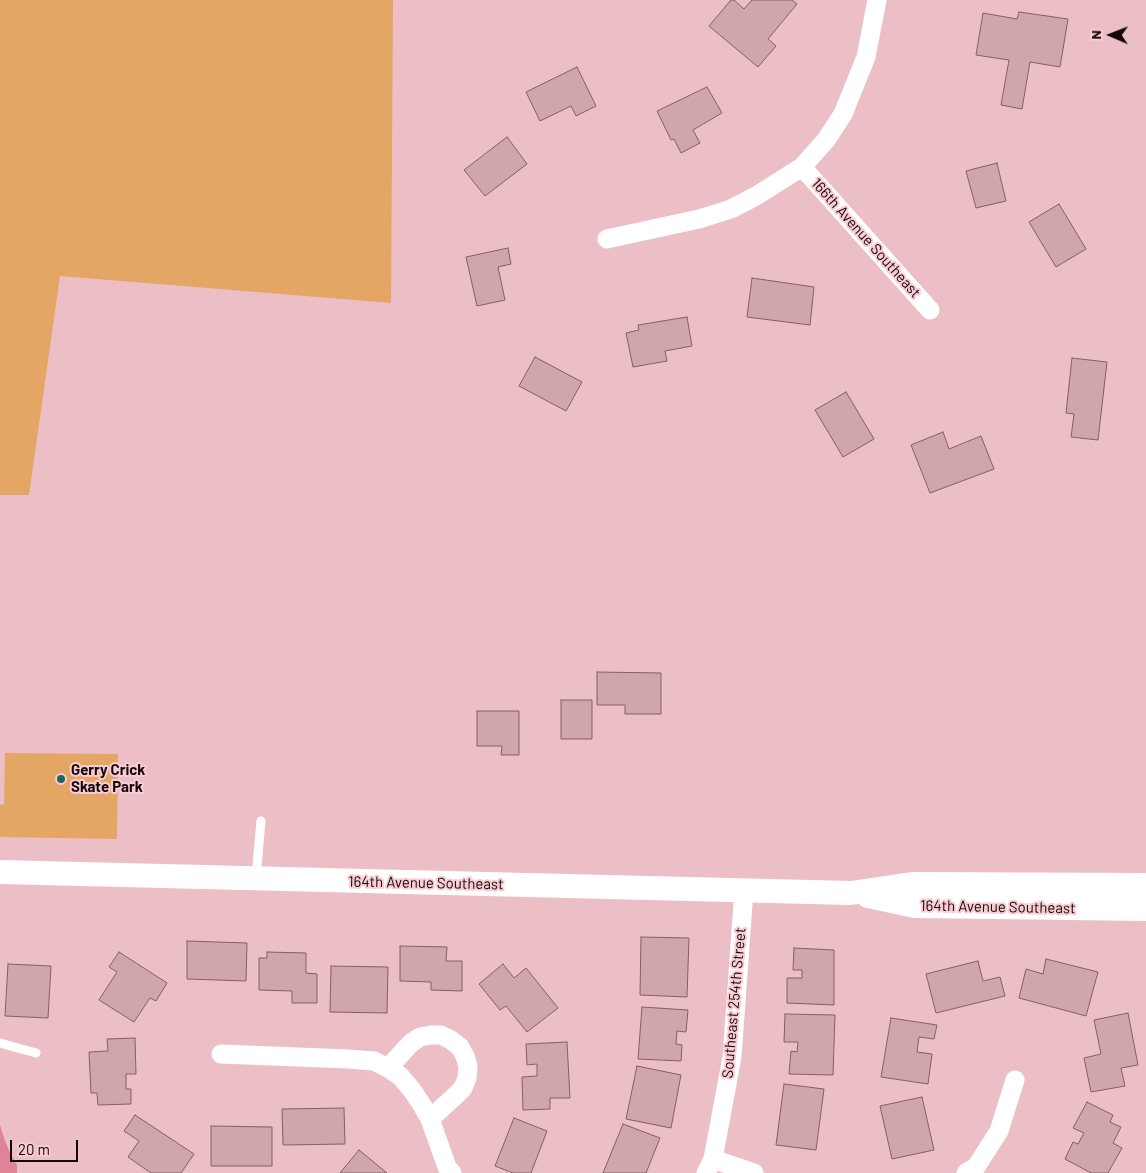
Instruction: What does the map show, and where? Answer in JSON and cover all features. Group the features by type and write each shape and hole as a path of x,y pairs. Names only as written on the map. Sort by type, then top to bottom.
{"street":[{"path":"607,238 699,219 731,209 756,196 802,167 826,140 843,114 866,57 877,0"},
{"name":"166th Avenue Southeast","path":"802,167 930,310"},
{"name":"164th Avenue Southeast","path":"0,872 852,893 915,906 1146,909"},
{"name":"164th Avenue Southeast","path":"852,893 912,884 1146,885"},
{"name":"Southeast 254th Street","path":"709,1166 732,1058 744,890"},
{"path":"388,1068 411,1043 420,1037 431,1034 442,1036 460,1047 468,1067 467,1078 455,1096 430,1119"},
{"path":"221,1054 374,1061 388,1068 400,1076 412,1090 430,1119 447,1167 452,1173"},
{"path":"966,1173 976,1167 999,1131 1015,1080"},
{"path":"709,1166 754,1173"}],"lane":[{"path":"256,878 261,821"},
{"path":"0,1043 36,1053"}],"shaded area":[{"path":"0,0 393,0 391,303 60,276 29,495 0,495"},
{"name":"Gerry Crick Skate Park","path":"5,753 118,754 117,839 0,837 0,805 4,804"},
{"path":"0,1125 10,1153 17,1165 17,1173 0,1173"}],"building":[{"path":"731,0 734,0 744,9 752,0 792,0 797,4 768,39 776,46 758,67 709,26"},
{"path":"1019,12 1068,19 1060,67 1030,62 1022,109 1001,105 1009,60 976,55 983,13 1017,19"},
{"path":"577,67 596,106 576,116 571,106 540,121 526,92"},
{"path":"707,87 722,113 693,130 700,143 681,153 674,139 671,140 657,111"},
{"path":"507,137 527,164 485,196 464,170"},
{"path":"997,163 1006,201 976,208 966,171"},
{"path":"1059,204 1086,249 1056,267 1029,222"},
{"path":"508,248 511,264 498,267 505,300 477,306 466,257"},
{"path":"752,278 814,287 810,325 747,317"},
{"path":"687,317 692,346 665,351 667,361 633,367 626,333 639,330 638,325"},
{"path":"535,357 582,382 566,411 519,386"},
{"path":"1072,358 1107,362 1098,440 1071,437 1074,414 1066,413"},
{"path":"846,392 874,439 843,457 815,410"},
{"path":"943,432 949,449 981,436 994,469 930,493 911,445"},
{"path":"597,672 661,673 661,714 625,714 625,705 597,705"},
{"path":"561,700 592,700 592,739 561,739"},
{"path":"477,711 519,711 519,755 501,755 502,746 477,746"},
{"path":"641,937 689,938 687,997 640,995"},
{"path":"187,941 247,943 246,981 187,979"},
{"path":"400,946 447,947 446,961 462,961 462,991 431,990 431,982 400,981"},
{"path":"794,948 834,950 834,1005 787,1003 787,978 802,978 802,970 793,970"},
{"path":"119,952 167,983 156,1001 150,998 134,1022 99,1000 117,972 109,967"},
{"path":"267,952 306,953 306,973 317,974 317,1003 292,1003 292,991 259,990 259,958 267,958"},
{"path":"1046,959 1098,972 1086,1016 1019,998 1026,969 1043,974"},
{"path":"978,961 983,981 1000,977 1005,996 936,1013 926,974"},
{"path":"8,964 51,966 48,1018 5,1016"},
{"path":"503,964 514,978 526,968 558,1008 527,1032 506,1006 500,1010 479,984"},
{"path":"331,966 388,967 387,1013 330,1012"},
{"path":"642,1007 688,1010 686,1032 677,1031 676,1044 682,1045 681,1061 638,1059"},
{"path":"1128,1013 1138,1065 1121,1068 1125,1086 1091,1092 1084,1058 1101,1054 1094,1020"},
{"path":"785,1014 835,1015 833,1075 789,1074 791,1051 797,1052 798,1042 784,1042"},
{"path":"891,1018 937,1025 934,1039 919,1037 917,1052 932,1054 928,1084 881,1077"},
{"path":"135,1038 136,1074 126,1074 126,1089 131,1089 131,1104 98,1105 97,1093 91,1093 89,1052 108,1051 107,1039"},
{"path":"567,1042 570,1098 550,1098 550,1109 523,1110 522,1077 537,1076 537,1064 527,1065 526,1044"},
{"path":"637,1066 681,1075 671,1128 626,1119"},
{"path":"784,1084 824,1089 816,1150 776,1145"},
{"path":"922,1097 934,1150 892,1159 880,1106"},
{"path":"1087,1102 1113,1115 1110,1122 1121,1127 1113,1143 1122,1148 1108,1173 1091,1173 1065,1159 1073,1142 1078,1144 1084,1133 1073,1128"},
{"path":"344,1108 345,1144 283,1145 282,1109"},
{"path":"135,1115 194,1154 181,1173 151,1173 128,1157 139,1141 124,1131"},
{"path":"514,1118 547,1131 531,1173 513,1173 495,1166"},
{"path":"623,1124 660,1138 646,1173 603,1173"},
{"path":"211,1126 272,1127 272,1166 211,1166"},
{"path":"359,1150 387,1173 340,1173"}],"place":[{"name":"Gerry Crick Skate Park","path":"61,779"}]}
